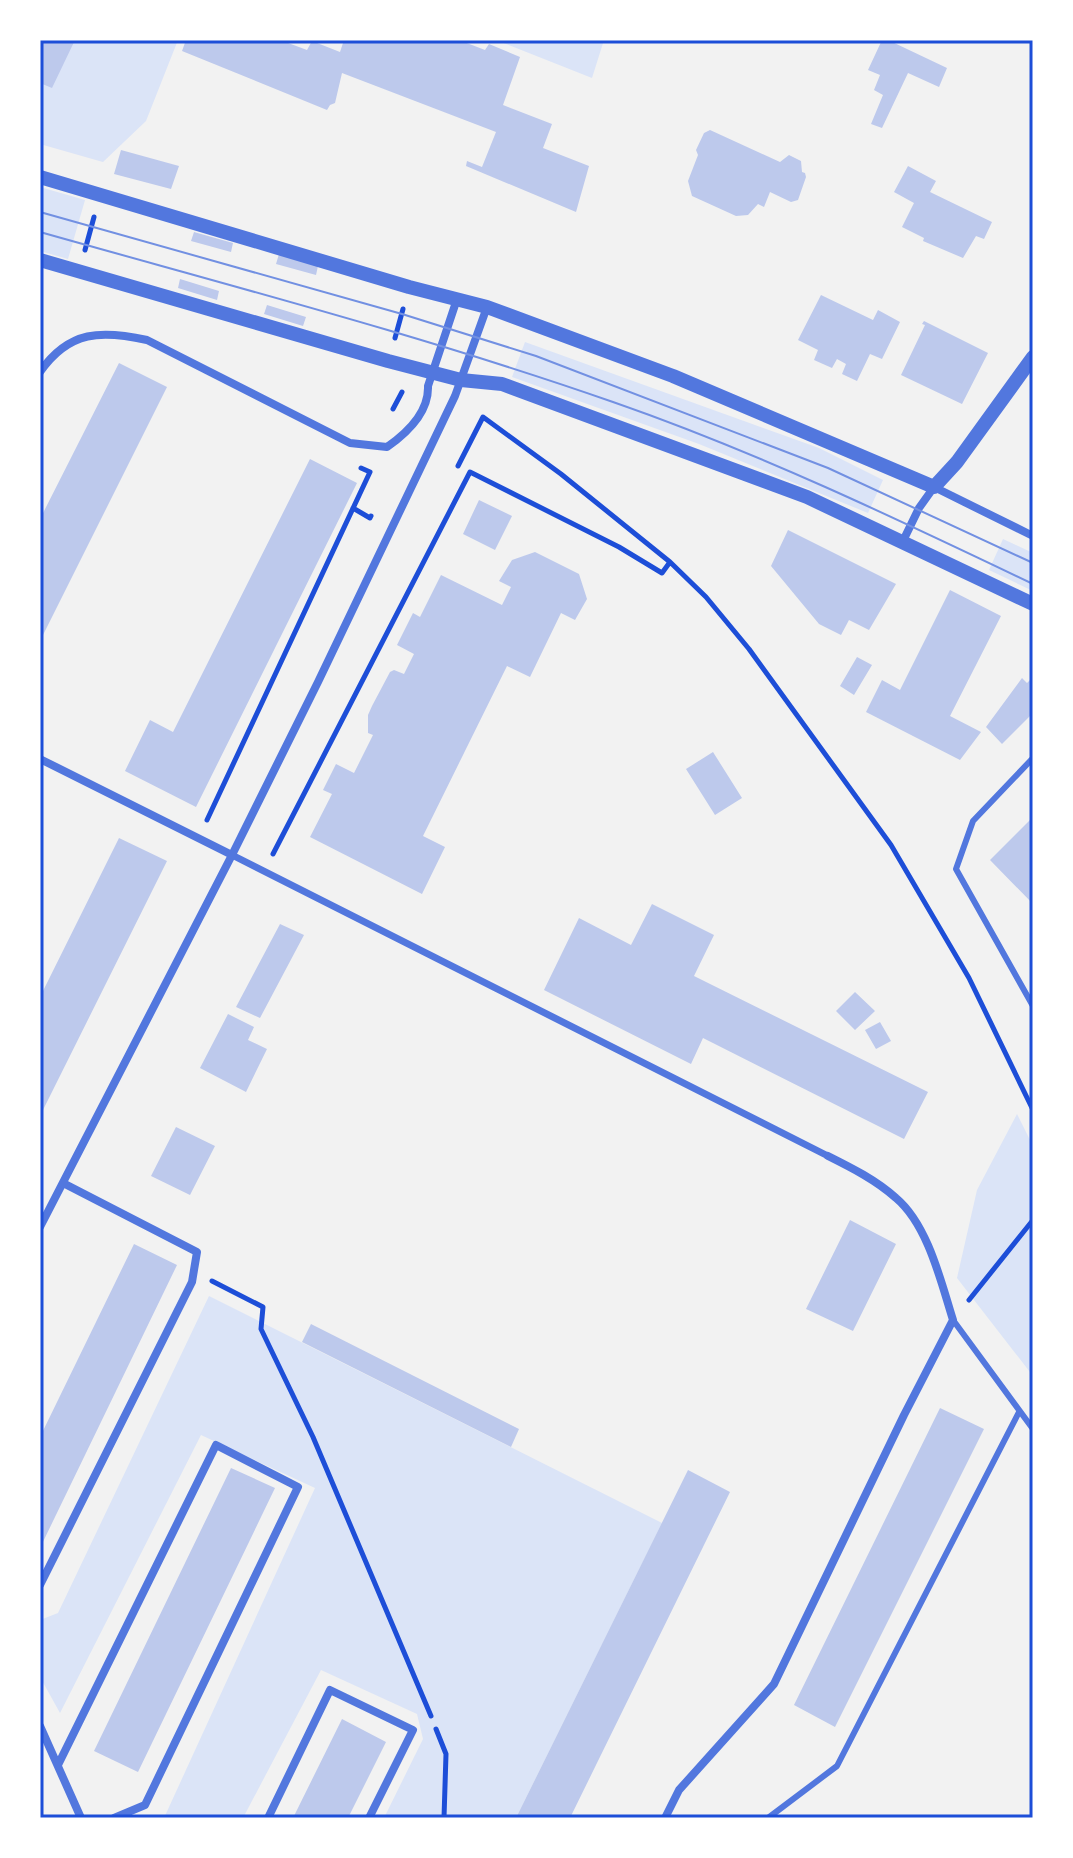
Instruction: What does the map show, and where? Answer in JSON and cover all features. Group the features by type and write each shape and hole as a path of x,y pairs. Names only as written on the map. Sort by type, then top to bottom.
{"street":[{"path":"40,177 409,287 487,307 673,376 934,487 1033,536"},
{"path":"40,260 388,361 461,380 502,384 807,497 1033,604"},
{"path":"40,372 58,351 81,337 113,332 147,340 350,443 387,447 404,435 429,399 428,386 457,299"},
{"path":"40,1227 232,855 440,429 487,307"},
{"path":"903,541 919,508 957,462 1033,357"},
{"path":"40,759 870,1178 899,1200 928,1242 953,1320 774,1684 679,1790 665,1818"},
{"path":"40,1585 192,1282 197,1252 63,1183"},
{"path":"58,1765 216,1445 298,1487 145,1805 114,1818"},
{"path":"268,1818 330,1690 413,1730 369,1818"},
{"path":"40,1726 81,1818"}],"lane":[{"path":"1033,758 973,821 956,869 1033,1006"},
{"path":"953,1320 1033,1429"},
{"path":"768,1818 837,1766 1019,1412"}],"path":[{"path":"79,272 100,195"},
{"path":"388,361 409,287"},
{"path":"458,466 483,417 561,474 670,562 706,597 749,649 891,845 969,978 1033,1110"},
{"path":"198,839 370,472"},
{"path":"264,871 470,472 619,547 662,573 670,562"},
{"path":"353,508 370,518 377,505"},
{"path":"953,1320 1033,1220"},
{"path":"194,1272 263,1307 261,1329 313,1437 446,1754 444,1818"}],"shaded area":[{"path":"40,40 178,40 146,121 103,162 40,144"},
{"path":"496,40 604,40 592,78"},
{"path":"40,187 85,200 68,259 40,251"},
{"path":"525,342 819,448 883,480 868,513 699,444 512,377"},
{"path":"1003,539 1033,553 1033,591 989,570"},
{"path":"1017,1114 1033,1146 1033,1376 957,1278 977,1190"},
{"path":"209,1296 662,1523 516,1818 384,1818 423,1739 417,1714 321,1670 243,1818 164,1818 315,1488 201,1435 60,1713 40,1677 40,1620 58,1613"}],"building":[{"path":"40,40 75,40 52,88 40,83"},
{"path":"186,40 280,40 307,50 312,41 340,52 344,40 459,40 485,50 489,44 520,57 503,105 552,124 543,148 589,166 576,212 466,166 467,161 482,167 496,132 342,73 335,103 327,110 182,51"},
{"path":"882,40 947,68 939,87 908,73 882,128 871,124 883,95 874,90 880,75 868,70"},
{"path":"710,130 780,162 789,155 801,161 806,177 798,200 791,202 770,192 764,207 758,204 748,215 736,216 692,196 688,181 698,155 696,150 704,133"},
{"path":"121,150 179,166 171,189 114,174"},
{"path":"908,166 936,181 930,192 992,222 984,239 976,236 963,258 923,241 924,238 902,227 914,203 894,192"},
{"path":"194,232 233,243 231,252 191,241"},
{"path":"279,254 318,266 316,275 276,264"},
{"path":"180,279 219,291 217,300 178,288"},
{"path":"821,295 873,320 878,310 900,322 882,359 870,354 857,381 842,374 846,364 837,359 832,368 814,360 818,350 798,340"},
{"path":"267,305 306,317 303,326 264,314"},
{"path":"924,321 988,353 962,404 901,375 925,325 922,324"},
{"path":"119,363 167,387 40,641 40,519"},
{"path":"310,459 357,483 196,807 125,771 150,720 173,732"},
{"path":"479,500 512,516 495,550 463,534"},
{"path":"788,530 896,584 869,630 849,620 841,635 819,624 771,566"},
{"path":"535,552 579,574 587,599 575,620 561,613 530,677 507,666 423,836 445,847 422,894 310,837 332,794 323,790 336,764 354,773 373,735 368,733 368,715 372,706 390,672 394,670 404,674 414,654 397,645 413,613 420,617 441,575 502,605 511,587 499,581 512,560"},
{"path":"950,590 1001,616 950,716 981,732 960,760 866,712 882,680 900,690"},
{"path":"857,657 872,665 854,695 840,686"},
{"path":"1033,677 1033,713 1002,744 986,727 1022,678 1027,683"},
{"path":"713,752 742,798 715,815 686,769"},
{"path":"1033,817 1033,904 990,860"},
{"path":"119,838 167,861 40,1116 40,997"},
{"path":"652,904 714,935 694,976 928,1092 904,1139 703,1038 691,1064 544,990 579,918 631,945"},
{"path":"280,924 304,935 260,1018 236,1007"},
{"path":"855,992 875,1011 855,1030 836,1011"},
{"path":"228,1014 254,1027 248,1040 267,1049 246,1092 200,1068"},
{"path":"880,1022 891,1041 876,1049 865,1030"},
{"path":"176,1127 215,1146 190,1195 151,1176"},
{"path":"850,1220 896,1244 853,1331 806,1309"},
{"path":"134,1244 177,1265 40,1548 40,1437"},
{"path":"311,1324 519,1429 511,1447 302,1342"},
{"path":"940,1408 984,1429 835,1727 794,1705"},
{"path":"231,1468 275,1488 138,1772 94,1751"},
{"path":"688,1470 730,1492 570,1818 516,1818"},
{"path":"342,1719 386,1742 348,1818 293,1818"}],"tram line":[{"path":"40,212 402,314 536,356 828,468 1033,563"},
{"path":"40,232 399,333 667,421 773,464 1033,584"}]}
